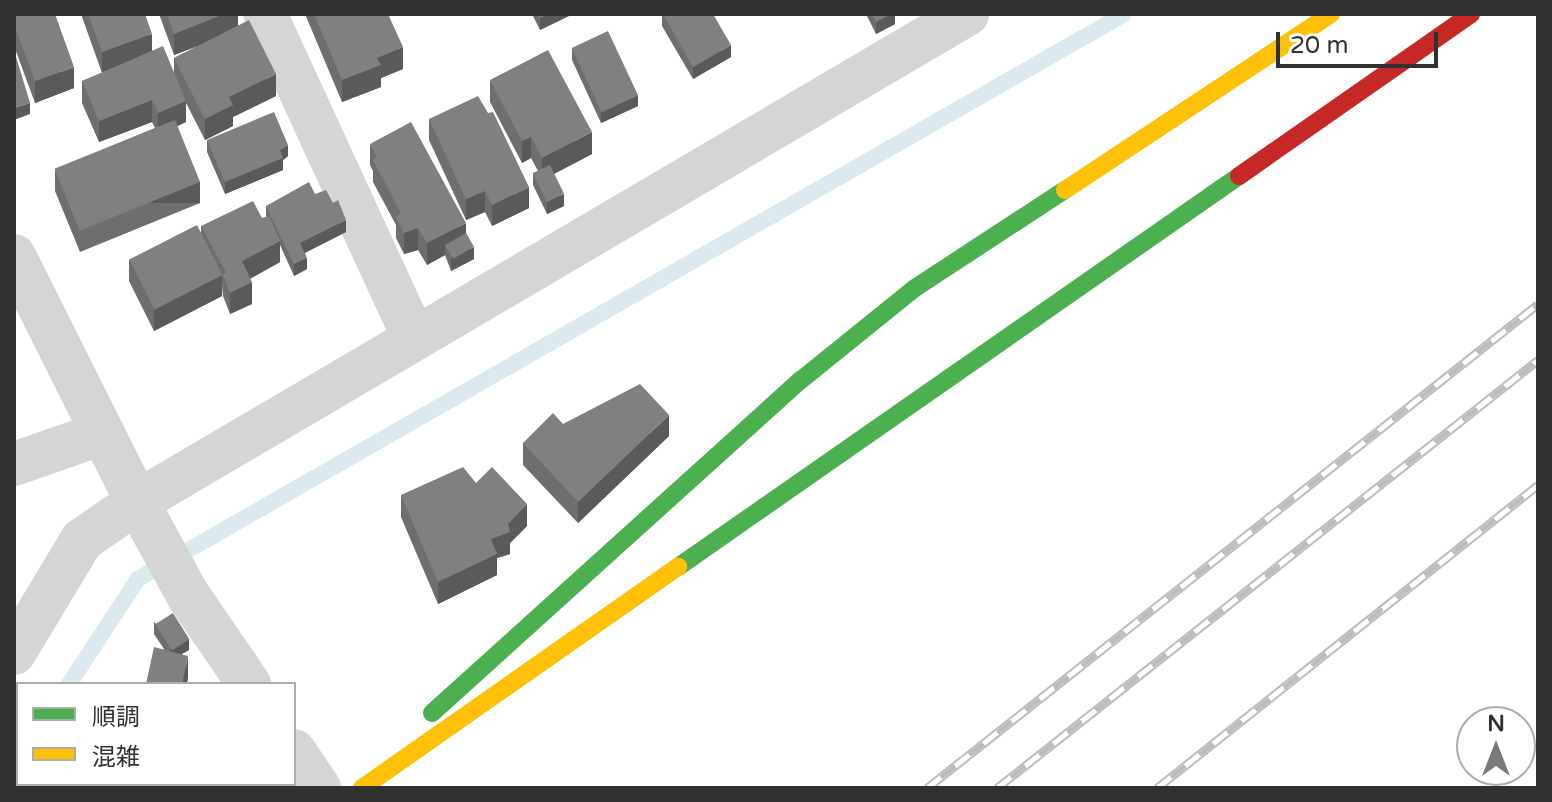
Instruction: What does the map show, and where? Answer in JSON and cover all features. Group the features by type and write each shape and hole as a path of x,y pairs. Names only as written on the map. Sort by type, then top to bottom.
{"street":[{"path":"265,14 414,338"},
{"path":"14,653 82,540 137,502 967,14"},
{"path":"354,788 537,613 801,380 915,288 1331,14"},
{"path":"362,788 1471,14"},
{"path":"16,264 182,585 248,682"},
{"path":"14,464 103,433"},
{"path":"296,754 319,788"}],"building":[{"path":"14,14 55,14 74,67 35,81 14,24"},
{"path":"88,14 145,14 152,34 102,52"},
{"path":"167,14 224,14 174,34"},
{"path":"314,14 388,14 403,47 377,58 381,65 342,80"},
{"path":"663,14 713,14 731,45 693,67"},
{"path":"872,14 891,14 876,22"},
{"path":"249,20 276,74 229,97 233,105 205,119 174,58"},
{"path":"608,31 638,95 602,112 572,48"},
{"path":"163,46 186,101 158,113 152,100 99,121 82,81"},
{"path":"14,50 30,103 14,108"},
{"path":"548,50 592,132 542,158 531,137 522,141 490,80"},
{"path":"478,96 488,113 493,112 529,187 492,205 485,191 466,199 429,119"},
{"path":"274,112 288,145 280,150 283,158 225,182 207,140"},
{"path":"175,120 200,182 80,231 54,169"},
{"path":"411,122 466,223 427,243 418,228 404,233 396,217 401,213 373,160 377,157 370,144"},
{"path":"550,165 564,194 547,202 533,173"},
{"path":"309,182 315,194 326,190 333,203 338,200 346,220 300,243 307,258 294,264 266,206"},
{"path":"253,201 262,218 269,216 280,241 242,261 252,282 230,293 223,275 226,272 201,226"},
{"path":"197,225 222,275 155,309 129,260"},
{"path":"466,233 474,247 453,259 445,245"},
{"path":"640,384 669,415 578,502 523,443 553,413 563,424"},
{"path":"463,467 476,483 492,467 527,504 508,524 510,532 491,539 497,554 438,582 401,495"},
{"path":"173,613 189,639 172,650 155,624"},
{"path":"154,647 188,656 182,682 146,682"},
{"path":"111,786 159,786 159,788"},
{"path":"194,786 239,786 239,788"}],"waterway":[{"path":"70,682 138,579 1124,14"}],"railway":[{"path":"927,788 1538,304"},
{"path":"997,788 1538,360"},
{"path":"1157,788 1538,485"}],"traffic: fast":[{"path":"678,567 1239,176"},
{"path":"432,713 801,380 915,288 1065,190"}],"traffic: slow":[{"path":"1065,190 1331,14"},
{"path":"362,788 678,567"}],"traffic: jam":[{"path":"1239,176 1471,14"}]}
